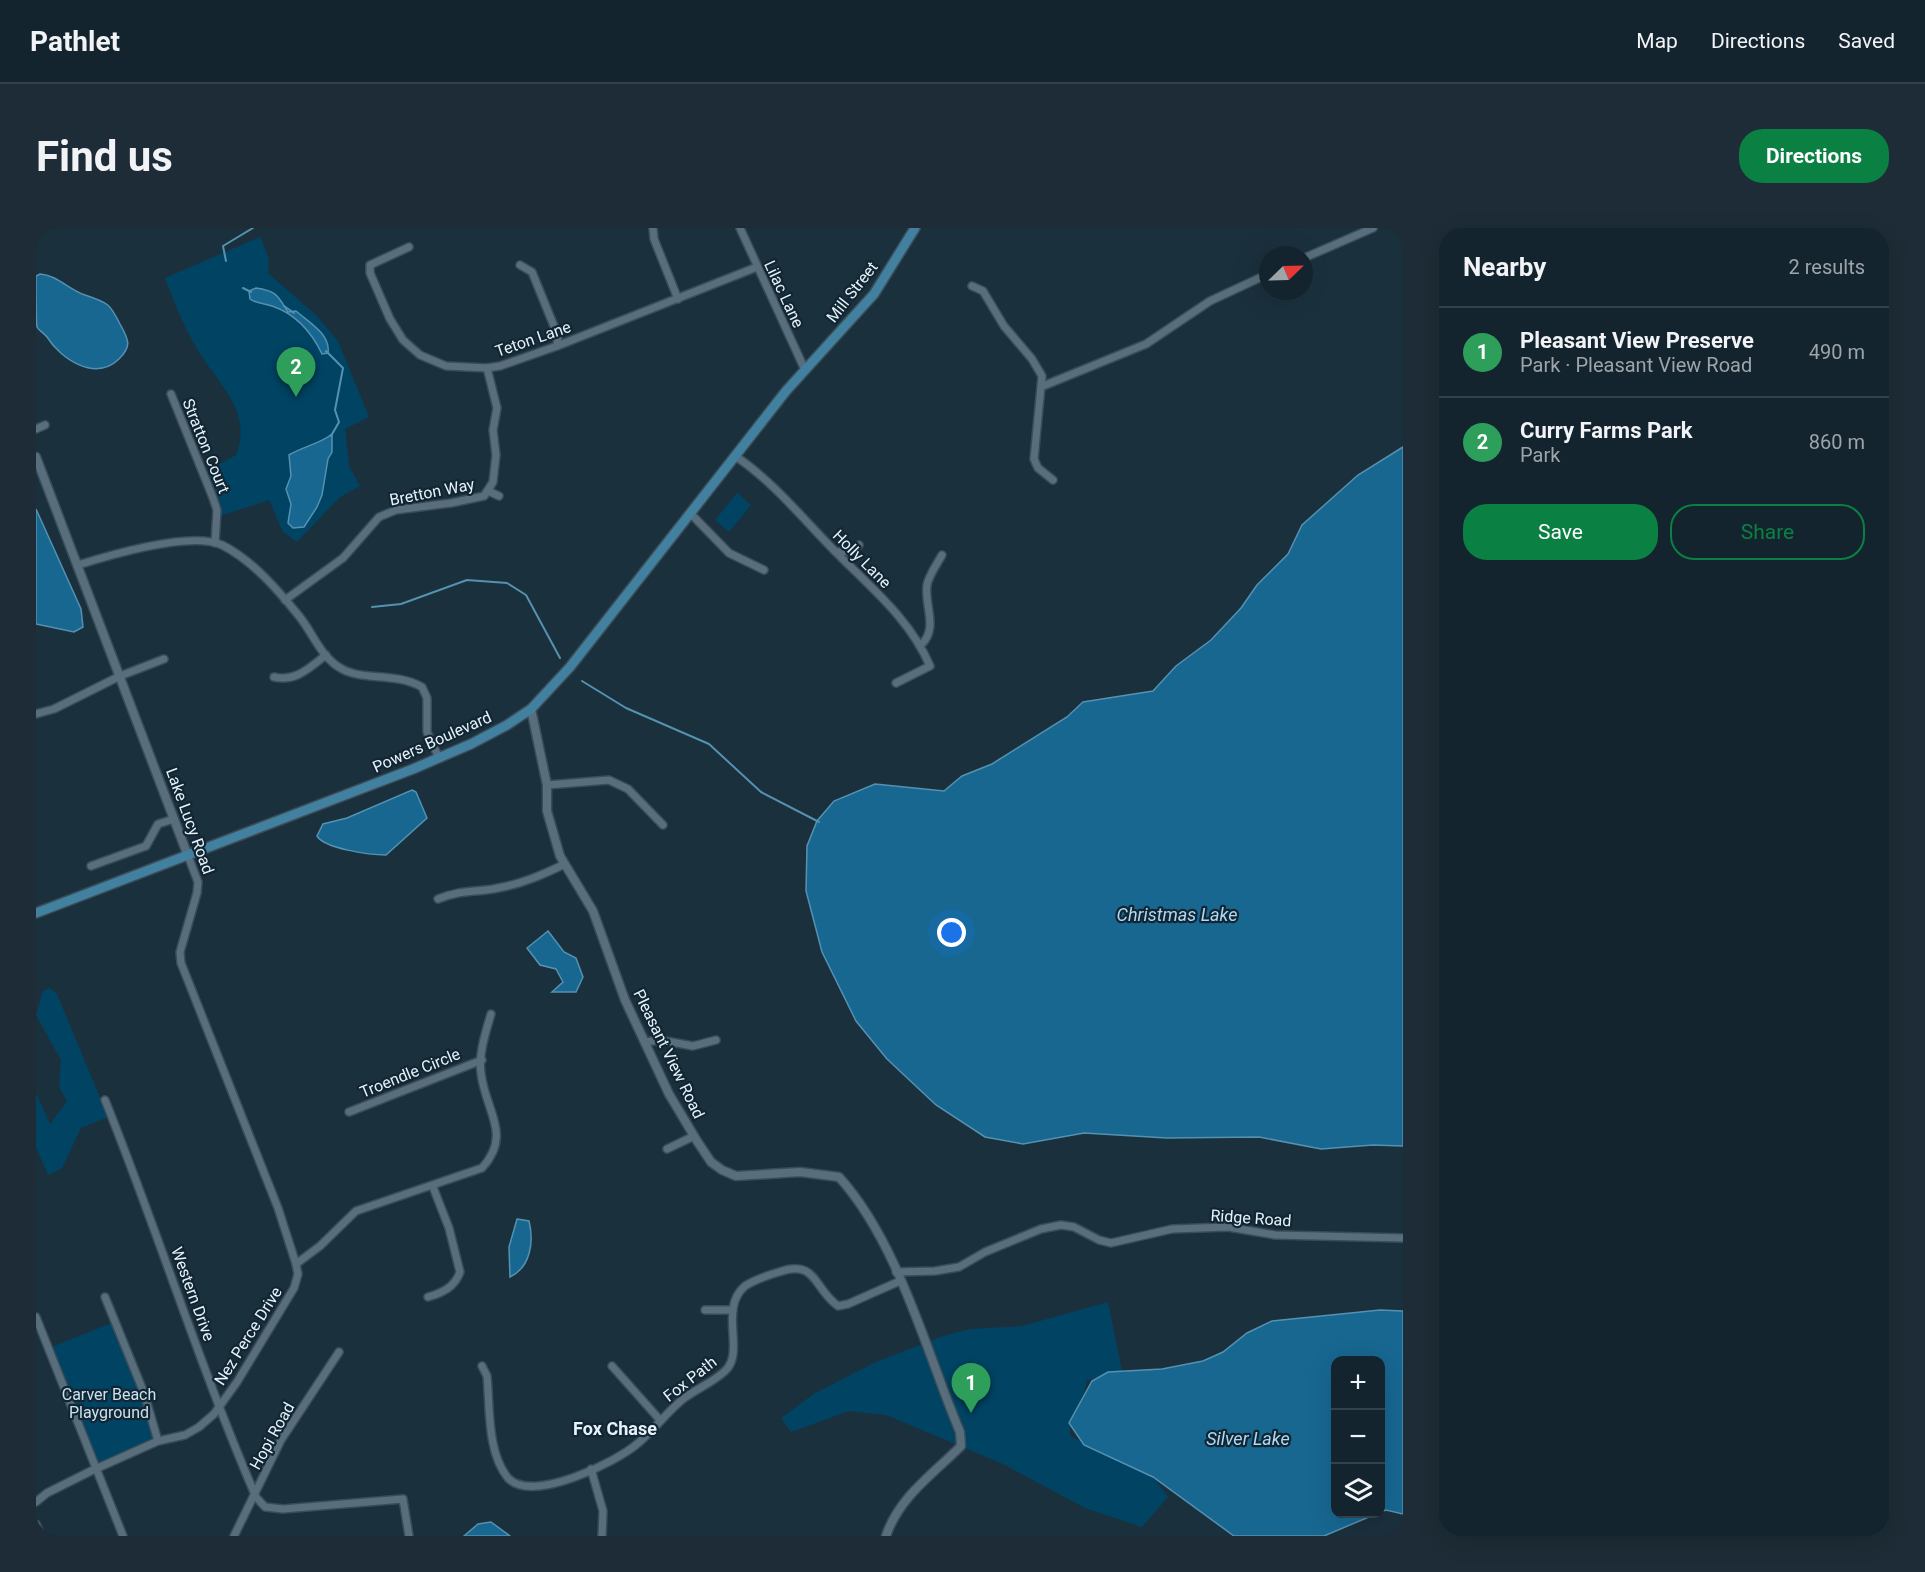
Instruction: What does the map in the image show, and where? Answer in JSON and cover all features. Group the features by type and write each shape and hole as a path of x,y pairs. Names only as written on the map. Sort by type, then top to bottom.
{"main road":[{"name":"Mill Street","path":"805,370 874,294 915,228"},
{"name":"Powers Boulevard","path":"36,913 439,758 471,744 531,709 587,648 735,456 805,370"}],"street":[{"path":"653,228 654,238 678,299"},
{"name":"Lilac Lane","path":"741,228 805,370"},
{"path":"1313,254 1372,228"},
{"name":"Teton Lane","path":"408,247 370,265 370,273 390,319 404,340 420,355 446,366 487,368 500,366 557,346 757,267"},
{"path":"520,266 532,273 558,336 557,346"},
{"path":"1043,386 1146,344 1210,301 1259,278"},
{"path":"972,285 983,291 1004,326 1032,359 1042,376 1043,386 1034,459 1038,468 1053,480"},
{"name":"Bretton Way","path":"285,600 343,558 379,517 396,510 471,500 484,496 494,482 496,455 493,430 497,408 487,368"},
{"name":"Stratton Court","path":"171,394 212,492 217,510 214,543"},
{"path":"36,429 45,425"},
{"name":"Holly Lane","path":"735,456 771,485 901,617 921,645 930,666 896,683"},
{"name":"Lake Lucy Road","path":"36,457 40,478 78,565 198,882 180,952 182,963 278,1208 296,1264"},
{"path":"488,491 499,496"},
{"path":"691,514 729,553 764,570"},
{"path":"78,565 116,553 179,542 214,543 242,557 285,600 326,655 342,669 387,675 422,687 428,705 427,732 439,758"},
{"path":"836,552 854,551 859,545"},
{"path":"921,645 931,628 927,583 942,555"},
{"path":"274,677 287,680 296,677 326,655"},
{"path":"36,714 54,709 120,676 164,659"},
{"name":"Pleasant View Road","path":"531,709 547,785 547,811 553,837 565,864 592,911 625,1000 669,1094 694,1136 711,1162 736,1176 800,1172 839,1177 862,1204 898,1277 960,1432 961,1446 905,1500 891,1521 886,1536"},
{"path":"547,785 609,780 628,789 663,825"},
{"path":"91,866 146,846 158,824 174,819"},
{"path":"438,899 458,891 497,889 534,878 565,864"},
{"path":"296,1264 320,1246 356,1211 433,1187 482,1168 493,1155 498,1138 480,1071 491,1014"},
{"path":"645,1042 660,1040 693,1046 716,1040"},
{"name":"Troendle Circle","path":"349,1112 482,1060"},
{"name":"Western Drive","path":"105,1100 189,1320 218,1409 255,1497"},
{"path":"667,1149 694,1136"},
{"path":"428,1297 447,1290 460,1272 449,1228 433,1187"},
{"name":"Ridge Road","path":"898,1277 959,1267 985,1252 1041,1229 1060,1225 1074,1227 1099,1240 1111,1243 1172,1229 1228,1227 1275,1235 1403,1238"},
{"name":"Nez Perce Drive","path":"36,1502 47,1493 95,1469 158,1442 185,1435 199,1427 218,1409 294,1288 298,1274 296,1264"},
{"path":"705,1310 733,1310 735,1300 745,1286 794,1267 802,1268 810,1273 828,1299 838,1306 848,1304 898,1277"},
{"path":"105,1297 144,1393 158,1442"},
{"name":"Fox Path","path":"482,1366 487,1376 494,1445 501,1467 510,1479 525,1486 544,1487 613,1462 638,1444 684,1399 727,1370 733,1358 733,1310"},
{"path":"36,1317 123,1536"},
{"name":"Hopi Road","path":"234,1536 281,1440 339,1352"},
{"path":"612,1366 660,1420"},
{"path":"591,1469 603,1511 602,1536"},
{"path":"255,1497 265,1507 283,1509 372,1501 405,1501 409,1536"},
{"path":"36,1524 41,1536"}],"green space":[{"path":"260,237 269,258 268,273 316,315 338,341 369,417 345,429 349,466 360,486 340,497 297,542 283,532 269,500 217,517 203,473 236,455 240,439 240,424 237,411 230,398 187,330 165,278"},
{"path":"737,493 751,505 729,532 715,520"},
{"path":"50,988 57,994 108,1117 81,1128 62,1168 48,1175 36,1147 36,1093 50,1124 67,1101 59,1087 61,1060 36,1015 43,991"},
{"path":"1108,1302 1122,1371 1087,1380 1072,1421 1070,1436 1153,1477 1168,1497 1142,1527 1085,1508 1003,1464 886,1415 849,1411 791,1432 781,1418 815,1393 876,1362 943,1336 971,1329 1022,1326"},
{"name":"Carver Beach Playground","path":"114,1322 144,1393 158,1441 95,1469 49,1348"}],"water":[{"path":"40,274 52,277 79,293 104,302 111,308 128,343 119,359 110,366 100,368 79,365 61,353 39,330 37,327 36,276"},
{"path":"256,288 273,293 288,312 296,311 318,329 326,340 328,353 322,354 302,324 281,309 250,299 249,291"},
{"path":"332,434 332,452 328,459 322,495 304,527 293,528 288,523 291,504 286,489 291,476 289,455"},
{"name":"Christmas Lake","path":"1403,447 1403,1146 1373,1145 1321,1149 1259,1137 1167,1138 1084,1133 1023,1144 985,1137 936,1105 887,1059 856,1021 822,952 806,891 807,846 817,821 834,801 875,784 944,791 962,776 992,764 1067,717 1083,702 1153,691 1176,666 1211,640 1241,608 1257,585 1288,554 1302,525 1358,475"},
{"path":"36,509 81,609 83,627 74,632 36,624"},
{"path":"412,790 416,792 427,818 386,855 338,848 322,841 317,836 323,824 347,818"},
{"path":"548,931 564,952 576,958 583,977 576,992 552,992 563,982 556,969 540,965 527,948"},
{"path":"517,1219 529,1221 531,1245 523,1267 510,1277 509,1247"},
{"name":"Silver Lake","path":"1380,1310 1403,1311 1403,1514 1385,1510 1385,1356 1331,1356 1331,1518 1367,1518 1324,1536 1234,1536 1153,1477 1084,1445 1069,1423 1092,1381 1108,1372 1162,1369 1203,1361 1223,1352 1247,1333 1272,1321"},
{"path":"491,1522 510,1536 464,1536 478,1524"}],"waterway":[{"path":"226,261 223,246 253,228"},
{"path":"243,288 251,292"},
{"path":"284,306 294,313"},
{"path":"326,351 343,368 335,410 339,422 331,436"},
{"path":"372,607 401,604 467,580 507,583 526,595 560,658"},
{"path":"582,681 626,708 709,744 761,792 819,822"}],"place":[{"name":"Curry Farms Park","path":"296,397"},
{"name":"Pleasant View Preserve","path":"971,1413"}],"district":[{"name":"Fox Chase","path":"615,1428"}]}
